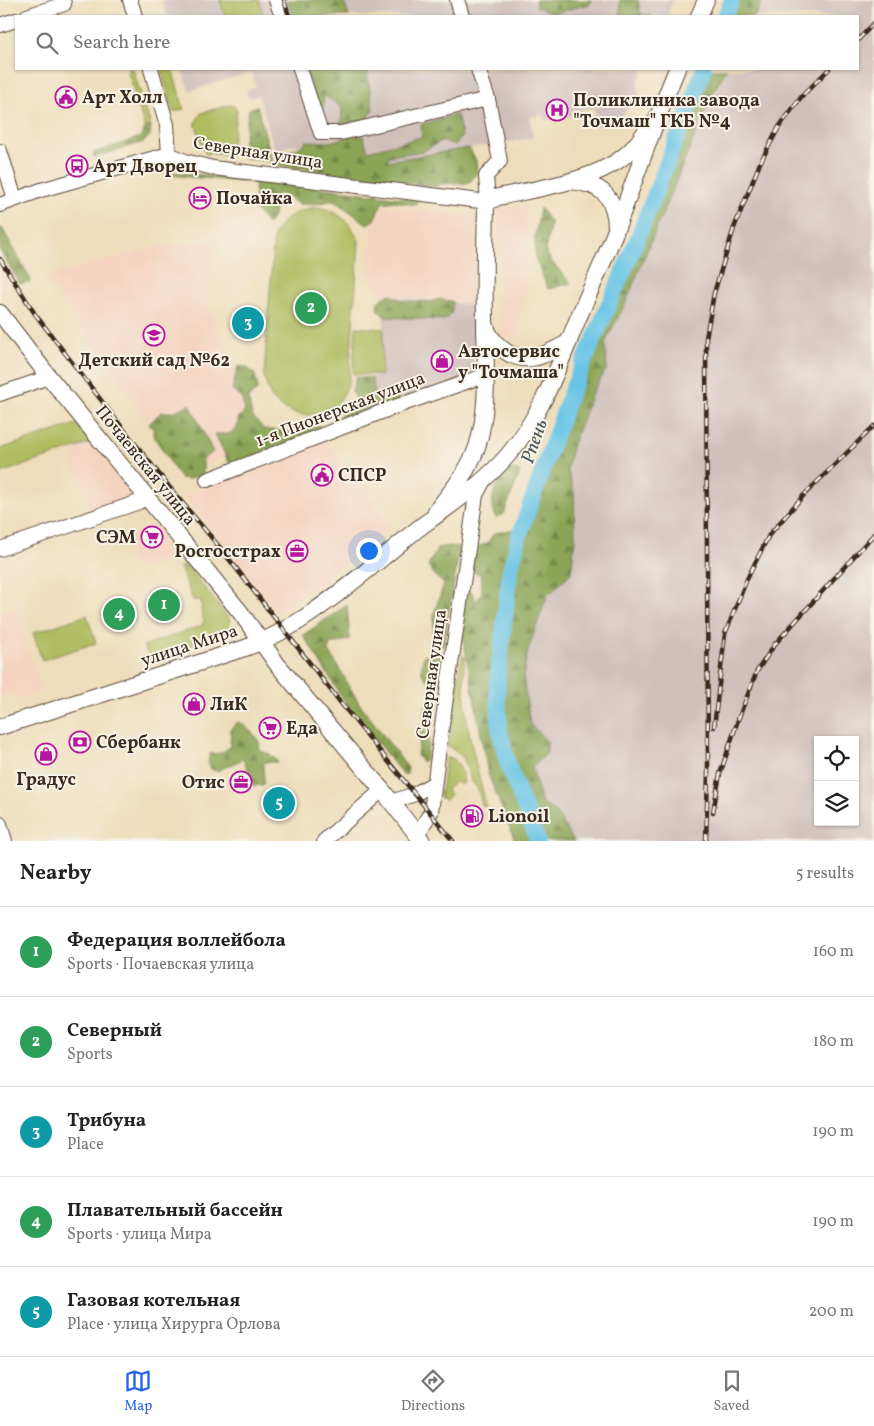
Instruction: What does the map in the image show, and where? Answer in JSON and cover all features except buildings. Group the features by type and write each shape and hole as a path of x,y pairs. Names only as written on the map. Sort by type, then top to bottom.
{"main road":[{"path":"699,15 706,0"},
{"path":"260,643 276,636 296,623 361,575 429,520 460,500 484,480 522,436 543,402 569,342 616,228 656,119 677,70"},
{"path":"429,520 457,484 477,447 485,401 484,268 486,208 488,202 498,197 568,181 602,170 629,152 656,119"},
{"path":"568,181 593,185 603,192 612,202 616,228"},
{"name":"Почаевская улица","path":"0,313 50,378 241,613 260,643"},
{"path":"485,316 487,332 494,342 511,356 522,359 534,358 549,353 569,342"},
{"name":"улица Мира","path":"0,727 260,643 419,838"}],"street":[{"path":"29,15 64,4 63,0"},
{"path":"130,0 135,15"},
{"path":"276,0 282,15"},
{"path":"457,0 462,15"},
{"path":"0,25 15,20"},
{"path":"150,70 167,125 168,154"},
{"path":"300,70 321,133 341,132 488,99"},
{"path":"478,70 488,99 500,161 486,176 488,202"},
{"path":"0,151 15,199"},
{"name":"Северная улица","path":"0,205 41,190 168,154 185,161 213,168 488,202"},
{"name":"1-я Пионерская улица","path":"207,480 389,409 486,375"},
{"path":"0,394 50,378"},
{"name":"Северная улица","path":"419,838 431,812 476,495 484,480"},
{"path":"0,549 139,502 147,496"},
{"path":"460,500 473,514"},
{"path":"324,841 386,796 415,794 434,783"},
{"path":"0,824 5,841"}],"shaded area":[{"path":"162,0 673,0 667,15 167,15"},
{"path":"764,0 874,0 874,841 550,841 503,680 540,509 663,194 727,70 859,70 859,15 756,15"},
{"path":"182,70 644,70 637,83 639,94 617,123 598,126 594,108 572,111 572,116 544,120 542,115 530,117 533,138 385,162 292,145 275,151 259,96 248,98 246,91 256,87 252,72 189,91"},
{"path":"372,205 475,216 474,305 382,296 370,272"},
{"path":"527,205 525,289 517,338 500,338 499,207"},
{"name":"Детский сад №62","path":"213,241 207,302 266,442 181,474 153,429 46,278 149,248"},
{"path":"382,296 474,305 473,373 372,409 374,375 381,375 384,329"},
{"path":"324,439 392,525 314,589 277,613 184,495"},
{"path":"91,443 134,497 93,515 69,451"},
{"path":"156,525 169,559 135,569 125,538"},
{"path":"15,608 41,690 16,699 12,694 0,698 0,613"}],"green space":[{"path":"220,0 259,0 264,15 225,15"},
{"path":"287,0 343,0 349,15 293,15"},
{"path":"535,0 592,0 590,4 554,13 537,7"},
{"path":"620,0 638,0 641,15 624,15 620,13"},
{"path":"738,0 763,0 756,15 731,15"},
{"path":"127,70 133,70 151,126 145,128"},
{"path":"164,70 172,70 184,109 173,112 162,73"},
{"path":"305,70 367,70 373,109 368,119 341,125 342,107 324,95 322,115"},
{"path":"710,70 726,70 711,97 625,304 605,343 607,368 592,393 573,444 567,468 574,492 575,540 571,573 547,596 528,650 523,676 530,724 547,741 547,753 532,767 541,802 556,813 574,841 515,841 488,774 462,632 465,591 471,591 477,602 482,592 481,575 469,569 472,549 487,543 494,533 528,526 538,490 556,448 577,387 631,265"},
{"path":"229,105 237,109 231,151 228,155 205,153 195,123 201,113"},
{"path":"257,106 273,162 244,158 242,152 249,109"},
{"path":"457,115 462,136 456,145 441,141 424,151 390,156 386,161 469,148 476,160 477,173 469,183 440,184 436,187 276,165 275,157 300,147 307,141 330,142 351,136 363,136 368,151 422,137 421,124"},
{"path":"151,126 150,135 144,142 94,157 93,153 138,138 143,134 145,128"},
{"path":"165,173 260,180 418,200 415,205 395,201 382,203 374,220 367,224 334,200 316,204 298,204 289,197 277,193 274,215 268,225 254,208 255,183 169,175"},
{"path":"318,207 343,218 352,228 359,241 349,382 342,397 335,405 320,413 304,415 280,406 274,400 266,385 264,375 274,234 292,215"},
{"path":"540,208 551,223 545,250 551,261 571,283 548,289 535,258 535,238"},
{"path":"0,227 30,278 30,282 20,284 0,251"},
{"path":"390,294 403,301 430,302 439,299 453,302 451,314 445,320 385,317 377,309 378,302"},
{"path":"356,327 384,329 381,375 353,374"},
{"path":"238,366 246,367 255,374 258,389 248,398 252,416 264,429 291,432 319,425 321,432 230,465 215,434 228,434 236,429 239,417 245,411 242,400 232,390"},
{"path":"356,377 372,378 376,399 398,397 400,404 333,428 331,422 346,411 360,406 352,391"},
{"path":"190,404 213,452 203,459 203,474 189,479 180,478 155,438 153,429 149,424 161,412 173,412"},
{"path":"76,424 91,443 0,473 0,449"},
{"path":"508,469 520,472 504,514 496,518 493,503 494,492"},
{"path":"460,547 443,647 433,640 434,613 444,584 436,577 428,565 438,548"},
{"path":"187,566 230,620 229,628 226,633 156,657 150,656 143,646 201,626 204,621 201,600 193,600 180,567"},
{"path":"347,605 350,639 338,643 330,643 329,651 359,703 408,768 407,774 403,775 343,699 303,635"},
{"path":"87,615 96,643 42,660 33,633"},
{"path":"424,655 445,656 441,682 435,686 423,676"},
{"path":"462,656 465,657 464,695 469,733 487,807 482,805 478,789 472,782 463,757 447,745"},
{"path":"431,703 434,707 426,759 422,762 417,755 426,705"},
{"path":"238,722 243,724 259,739 260,751 270,754 278,762 264,762 263,785 254,786 243,759 217,771 211,769 208,762 210,754 222,753 230,746 231,728"},
{"path":"446,758 454,759 461,770 464,783 461,785 456,781 446,790 451,795 445,800 440,797"}],"waterway":[{"name":"Рпень","path":"725,15 732,0"},
{"name":"Рпень","path":"538,841 508,765 500,732 497,685 510,571 519,536 571,392 636,242 704,70"}],"railway":[{"path":"284,0 289,15"},
{"path":"859,39 874,23"},
{"path":"706,841 708,772 706,338 714,293 734,228 760,163 779,127 802,96 828,70"},
{"path":"0,259 35,314 114,417 453,841"},
{"path":"714,727 725,634 747,579 769,535 804,495 874,426"},
{"path":"713,812 720,774 757,671 775,644 874,534"}],"place":[{"name":"Арт Холл","path":"66,97"},
{"name":"Поликлиника завода \"Точмаш\" ГКБ №4","path":"557,110"},
{"name":"Арт Дворец","path":"77,166"},
{"name":"Почайка","path":"200,198"},
{"name":"Северный","path":"311,308"},
{"name":"Трибуна","path":"248,323"},
{"name":"Детский сад №62","path":"154,335"},
{"name":"Автосервис у \"Точмаша\"","path":"442,361"},
{"name":"СПСР","path":"322,475"},
{"name":"СЭМ","path":"152,537"},
{"name":"Росгосстрах","path":"297,551"},
{"name":"Федерация воллейбола","path":"164,605"},
{"name":"Плавательный бассейн","path":"119,614"},
{"name":"ЛиК","path":"194,704"},
{"name":"Еда","path":"270,728"},
{"name":"Сбербанк","path":"80,742"},
{"name":"Градус","path":"46,754"},
{"name":"Отис","path":"241,782"},
{"name":"Газовая котельная","path":"279,803"},
{"name":"Lionoil","path":"472,816"}]}
